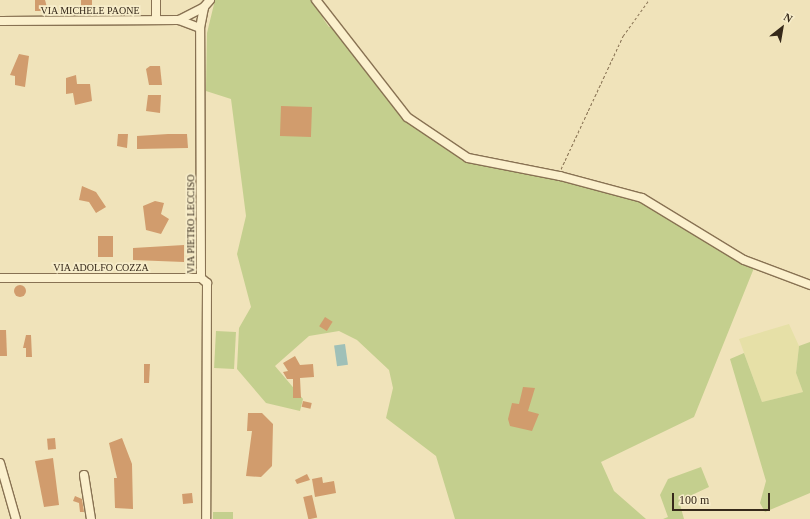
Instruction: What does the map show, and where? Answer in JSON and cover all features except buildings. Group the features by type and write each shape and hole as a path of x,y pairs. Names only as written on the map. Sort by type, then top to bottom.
{"street":[{"path":"156,0 156,20"},
{"name":"VIA PIETRO LECCISO","path":"206,519 207,283 201,278 200,28 204,8 210,0"},
{"path":"316,0 396,105 431,136 468,158 560,176 642,198 744,260 810,285"},
{"name":"VIA MICHELE PAONE","path":"179,20 204,8"},
{"name":"VIA MICHELE PAONE","path":"0,21 179,20 200,28"},
{"name":"VIA ADOLFO COZZA","path":"0,278 201,278"},
{"path":"0,463 16,519"},
{"path":"84,475 91,519"}],"path":[{"path":"560,176 566,154 623,36 649,0"}],"shaded area":[{"path":"789,324 799,346 796,373 803,392 762,402 739,339"}],"green space":[{"path":"215,0 314,0 329,27 334,25 403,116 466,161 563,178 641,199 754,268 694,417 601,462 614,491 646,519 455,519 436,456 386,418 393,388 389,370 357,340 339,331 309,336 275,366 303,399 300,411 266,403 237,369 239,328 251,307 237,254 246,216 231,99 206,91 207,33"},
{"path":"216,331 236,332 234,369 214,368"},
{"path":"810,342 810,493 765,512 760,503 766,481 730,359 744,353 762,402 803,392 796,373 799,346"},
{"path":"701,467 709,487 679,501 684,519 663,519 668,517 660,495 668,479"},
{"path":"213,512 233,512 233,519 213,519"}],"water":[{"path":"345,344 348,365 337,366 334,346"}]}
